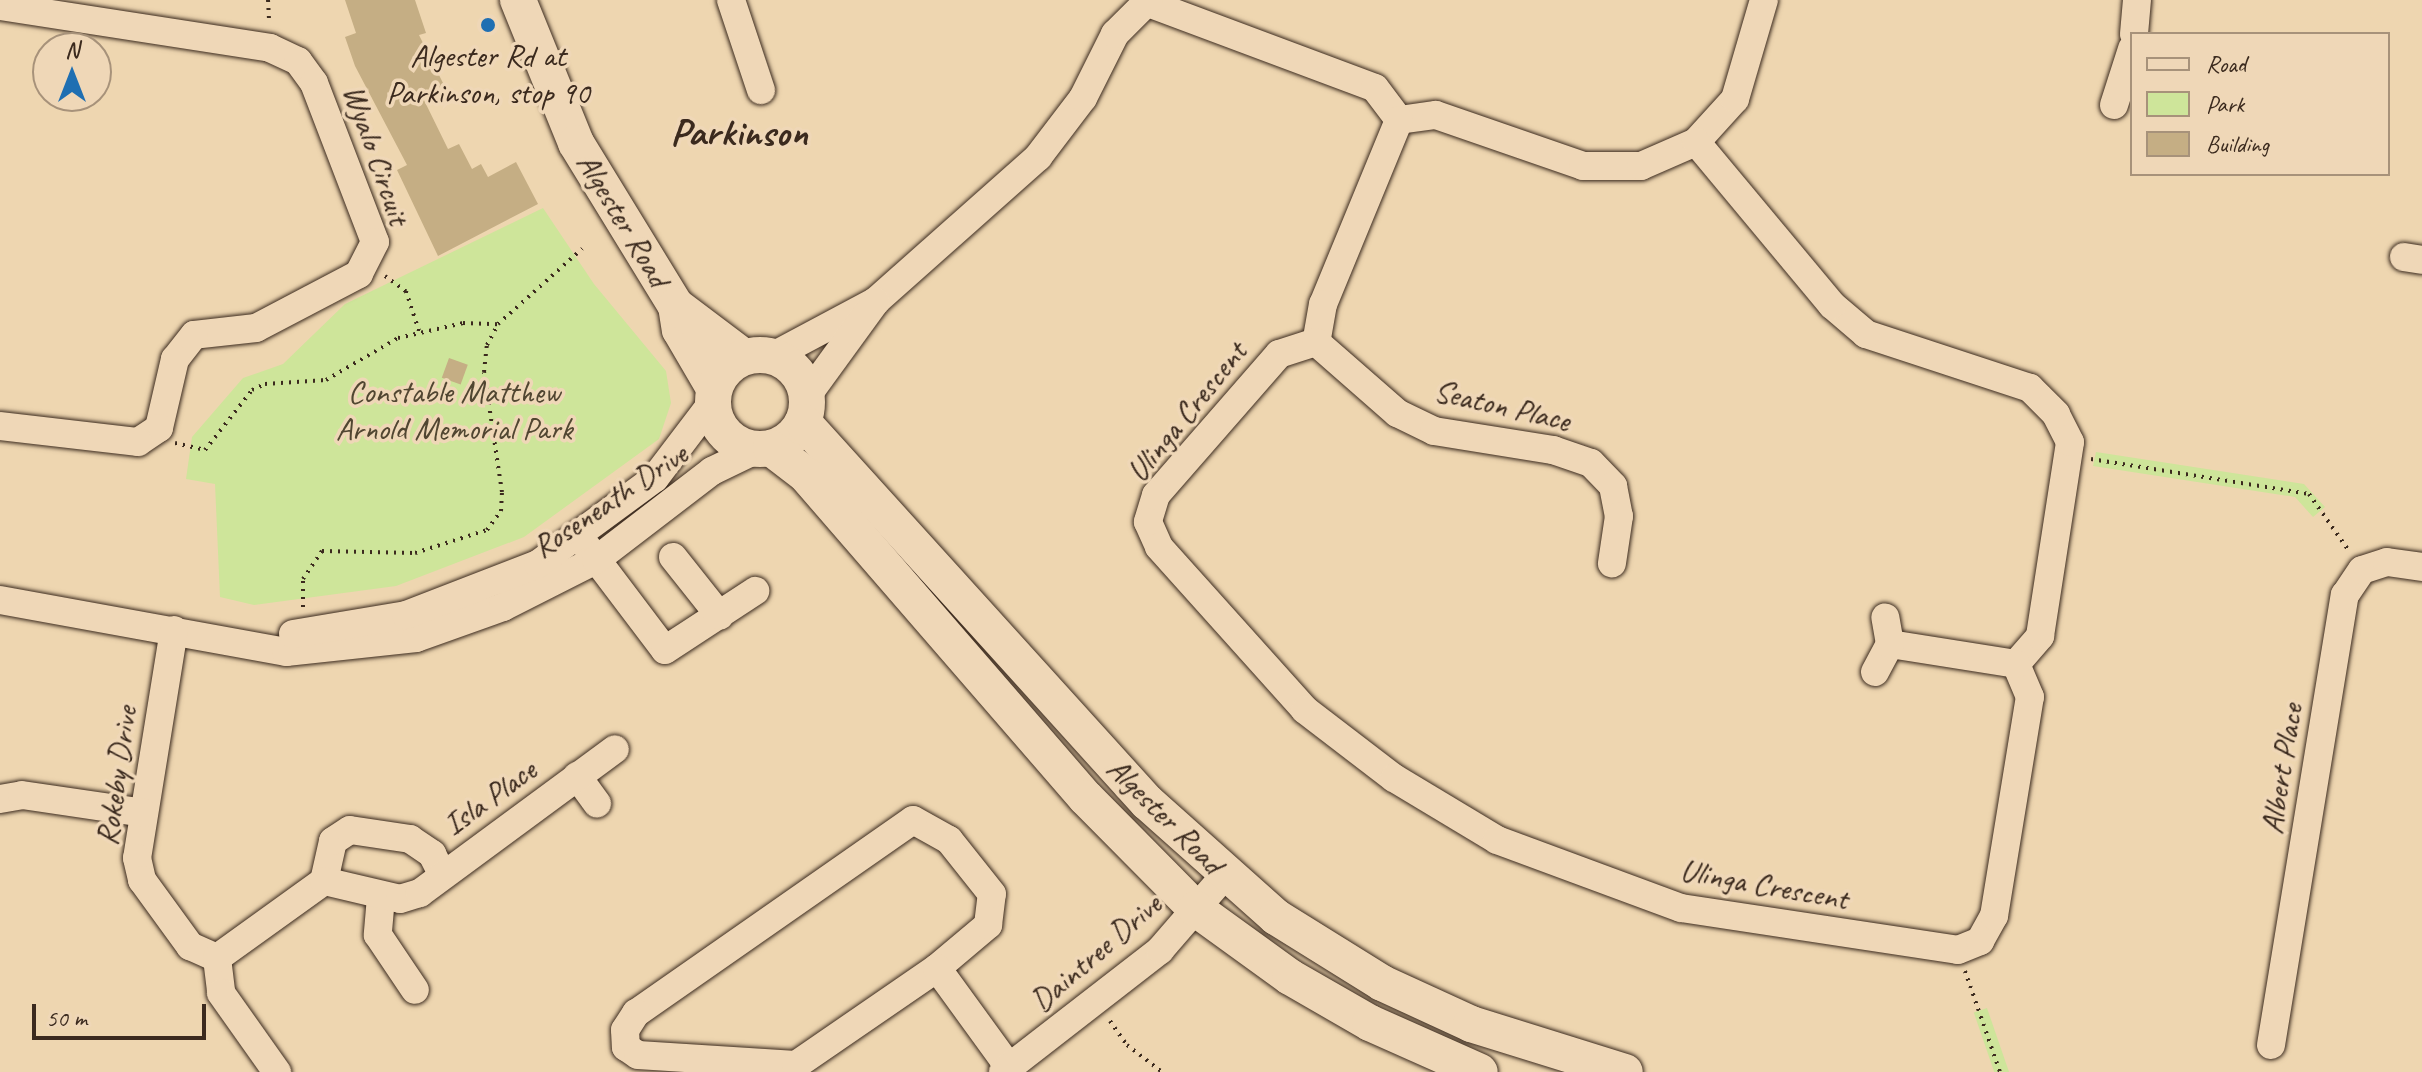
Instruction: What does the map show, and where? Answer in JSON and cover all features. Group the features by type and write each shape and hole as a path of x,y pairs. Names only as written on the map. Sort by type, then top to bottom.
{"main road":[{"name":"Algester Road","path":"518,0 576,143 676,306 680,330 713,395"},
{"name":"Algester Road","path":"676,306 758,357"},
{"path":"758,357 797,372 805,409 764,449 721,431 713,395 758,357"},
{"name":"Algester Road","path":"805,409 1107,759 1224,876 1276,917 1382,983 1471,1024 1625,1072"},
{"name":"Algester Road","path":"764,449 806,475 1086,798 1196,909 1357,1015 1480,1072"}],"street":[{"path":"731,0 761,90"},
{"path":"1399,120 1436,115 1583,166 1641,166 1696,142 1735,99 1764,0"},
{"path":"2134,32 2137,0"},
{"path":"805,409 876,301 1038,157 1083,98 1115,34 1148,2 1375,88 1399,120"},
{"name":"Wyalo Circuit","path":"0,6 270,48 298,61 314,83 374,233 367,264 256,328 194,335 175,359 156,431"},
{"path":"2114,105 2130,55"},
{"path":"1316,342 1323,304 1399,120"},
{"path":"1696,142 1832,305 1892,347 2030,388 2056,414 2070,456 2040,636 2016,664"},
{"path":"758,357 876,301"},
{"name":"Seaton Place","path":"1316,342 1397,413 1434,431 1553,450 1591,463 1613,486 1616,501 1612,563"},
{"name":"Ulinga Crescent","path":"1316,342 1279,354 1156,495 1148,522 1159,547 1305,710 1394,778 1497,840 1599,883 1681,908 1958,950"},
{"name":"Roseneath Drive","path":"220,636 305,633 371,624 435,605 538,564 655,478 713,395"},
{"path":"0,426 120,444 156,431"},
{"name":"Roseneath Drive","path":"0,600 220,636 286,652 416,638 503,607 596,560 712,471 764,449"},
{"path":"580,536 659,648 673,649 755,591"},
{"path":"673,557 720,616"},
{"path":"2362,570 2387,562 2422,567"},
{"name":"Albert Place","path":"2271,1045 2345,595 2362,570"},
{"name":"Rokeby Drive","path":"174,630 137,858 142,880 190,946 217,958"},
{"path":"1875,672 1888,630 2016,664"},
{"path":"1958,950 1980,941 1994,916 2030,697 2016,664"},
{"name":"Isla Place","path":"442,874 432,854 410,839 350,830 333,841 324,881 381,897 420,893 615,749"},
{"name":"Isla Place","path":"577,776 597,804"},
{"path":"0,799 22,795 144,813"},
{"path":"913,820 949,840 992,894 988,925 937,968 796,1065 638,1055 626,1047 625,1030 636,1013 913,820"},
{"name":"Daintree Drive","path":"1006,1070 1097,1004 1196,909 1224,876"},
{"path":"277,1072 221,993 217,958 324,881"},
{"path":"381,897 378,935 415,990"},
{"path":"937,968 1006,1070"}],"path":[{"path":"305,633 303,579 322,551 415,553 487,530 501,511 484,372 487,345 498,324 582,249"},
{"path":"367,264 406,291 420,334"},
{"path":"156,431 188,449 205,450 252,390 326,380 398,338 463,323 498,324"},
{"path":"2070,456 2309,494 2362,570"},
{"path":"1958,950 2000,1072"},
{"path":"1097,1004 1127,1045 1162,1072"}],"green space":[{"name":"Constable Matthew Arnold Memorial Park","path":"543,208 594,284 666,371 671,403 659,439 524,537 396,586 254,605 220,597 215,484 186,479 192,437 243,378 283,364 345,304"},
{"path":"2096,452 2304,484 2325,507 2313,517 2295,497 2093,466"},
{"path":"1987,1008 2009,1072 1994,1072 1974,1013"}],"building":[{"path":"345,0 415,0 426,33 419,35 444,85 422,96 448,149 459,144 472,169 481,164 488,177 516,162 538,204 438,256 397,170 407,165 355,66 345,37 356,33"},
{"path":"449,358 468,365 461,385 442,378"}],"place":[{"name":"Algester Rd at Parkinson, stop 90","path":"488,25"}],"district":[{"name":"Parkinson","path":"739,132"}]}
